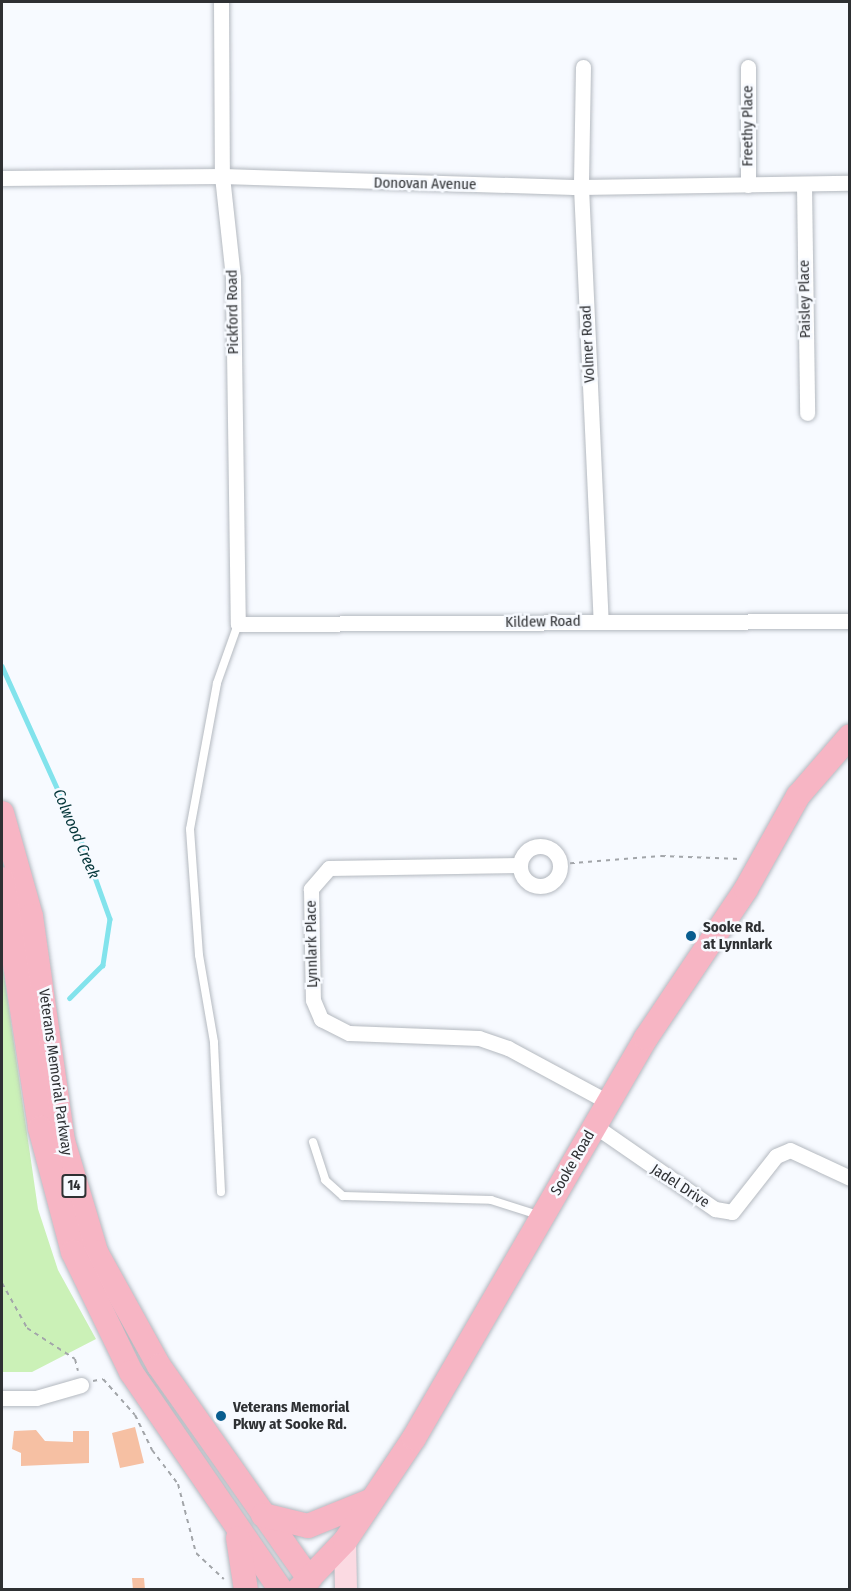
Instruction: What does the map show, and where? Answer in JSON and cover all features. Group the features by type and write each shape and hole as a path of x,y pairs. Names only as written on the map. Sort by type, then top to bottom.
{"main road":[{"name":"Sooke Road","path":"308,1586 345,1541 373,1499 608,1102 762,860 798,796 849,736"},
{"name":"Veterans Memorial Parkway","path":"2,813 31,916 63,1141 83,1217 138,1332 263,1515 308,1586"},
{"name":"Veterans Memorial Parkway","path":"2,879 48,1166 73,1252 131,1372 281,1590"},
{"path":"263,1515 308,1526 373,1499"},
{"path":"225,1509 243,1553 246,1590"},
{"path":"345,1541 346,1590"}],"street":[{"name":"Pickford Road","path":"220,2 222,176 233,278 237,624"},
{"name":"Freethy Place","path":"748,66 748,185"},
{"name":"Volmer Road","path":"583,68 581,187 601,621"},
{"name":"Donovan Avenue","path":"2,178 222,176 581,187 849,183"},
{"name":"Paisley Place","path":"804,185 807,413"},
{"name":"Kildew Road","path":"237,624 849,621"},
{"path":"535,846 552,849 561,864 554,881 536,886 528,882 519,866 535,846"},
{"name":"Lynnlark Place","path":"519,866 329,868 311,890 313,1000 321,1019 334,1028 479,1038 508,1048 608,1102"},
{"name":"Jadel Drive","path":"595,1126 715,1209 732,1212 777,1156 790,1150 849,1178"},
{"path":"2,1398 36,1398 81,1385"}],"lane":[{"path":"221,1192 214,1042 199,955 190,829 217,683 237,624"},
{"path":"313,1142 325,1180 343,1196 491,1200 542,1216"}],"path":[{"path":"561,864 661,856 762,860"},
{"path":"2,1282 27,1328 75,1359 81,1385 103,1379 135,1414 178,1484 196,1553 222,1579"}],"green space":[{"path":"2,961 38,1209 58,1270 96,1339 32,1372 2,1372"}],"building":[{"path":"135,1427 144,1463 120,1468 112,1433"},
{"path":"36,1430 45,1441 73,1442 73,1431 89,1431 89,1463 21,1466 21,1453 12,1449 14,1431"},
{"path":"132,1578 144,1578 145,1590 133,1590"}],"waterway":[{"name":"Colwood Creek","path":"2,666 86,852 110,919 103,965 70,998"}],"place":[{"name":"Sooke Rd. at Lynnlark","path":"691,936"},
{"name":"Veterans Memorial Pkwy at Sooke Rd.","path":"221,1416"}]}
